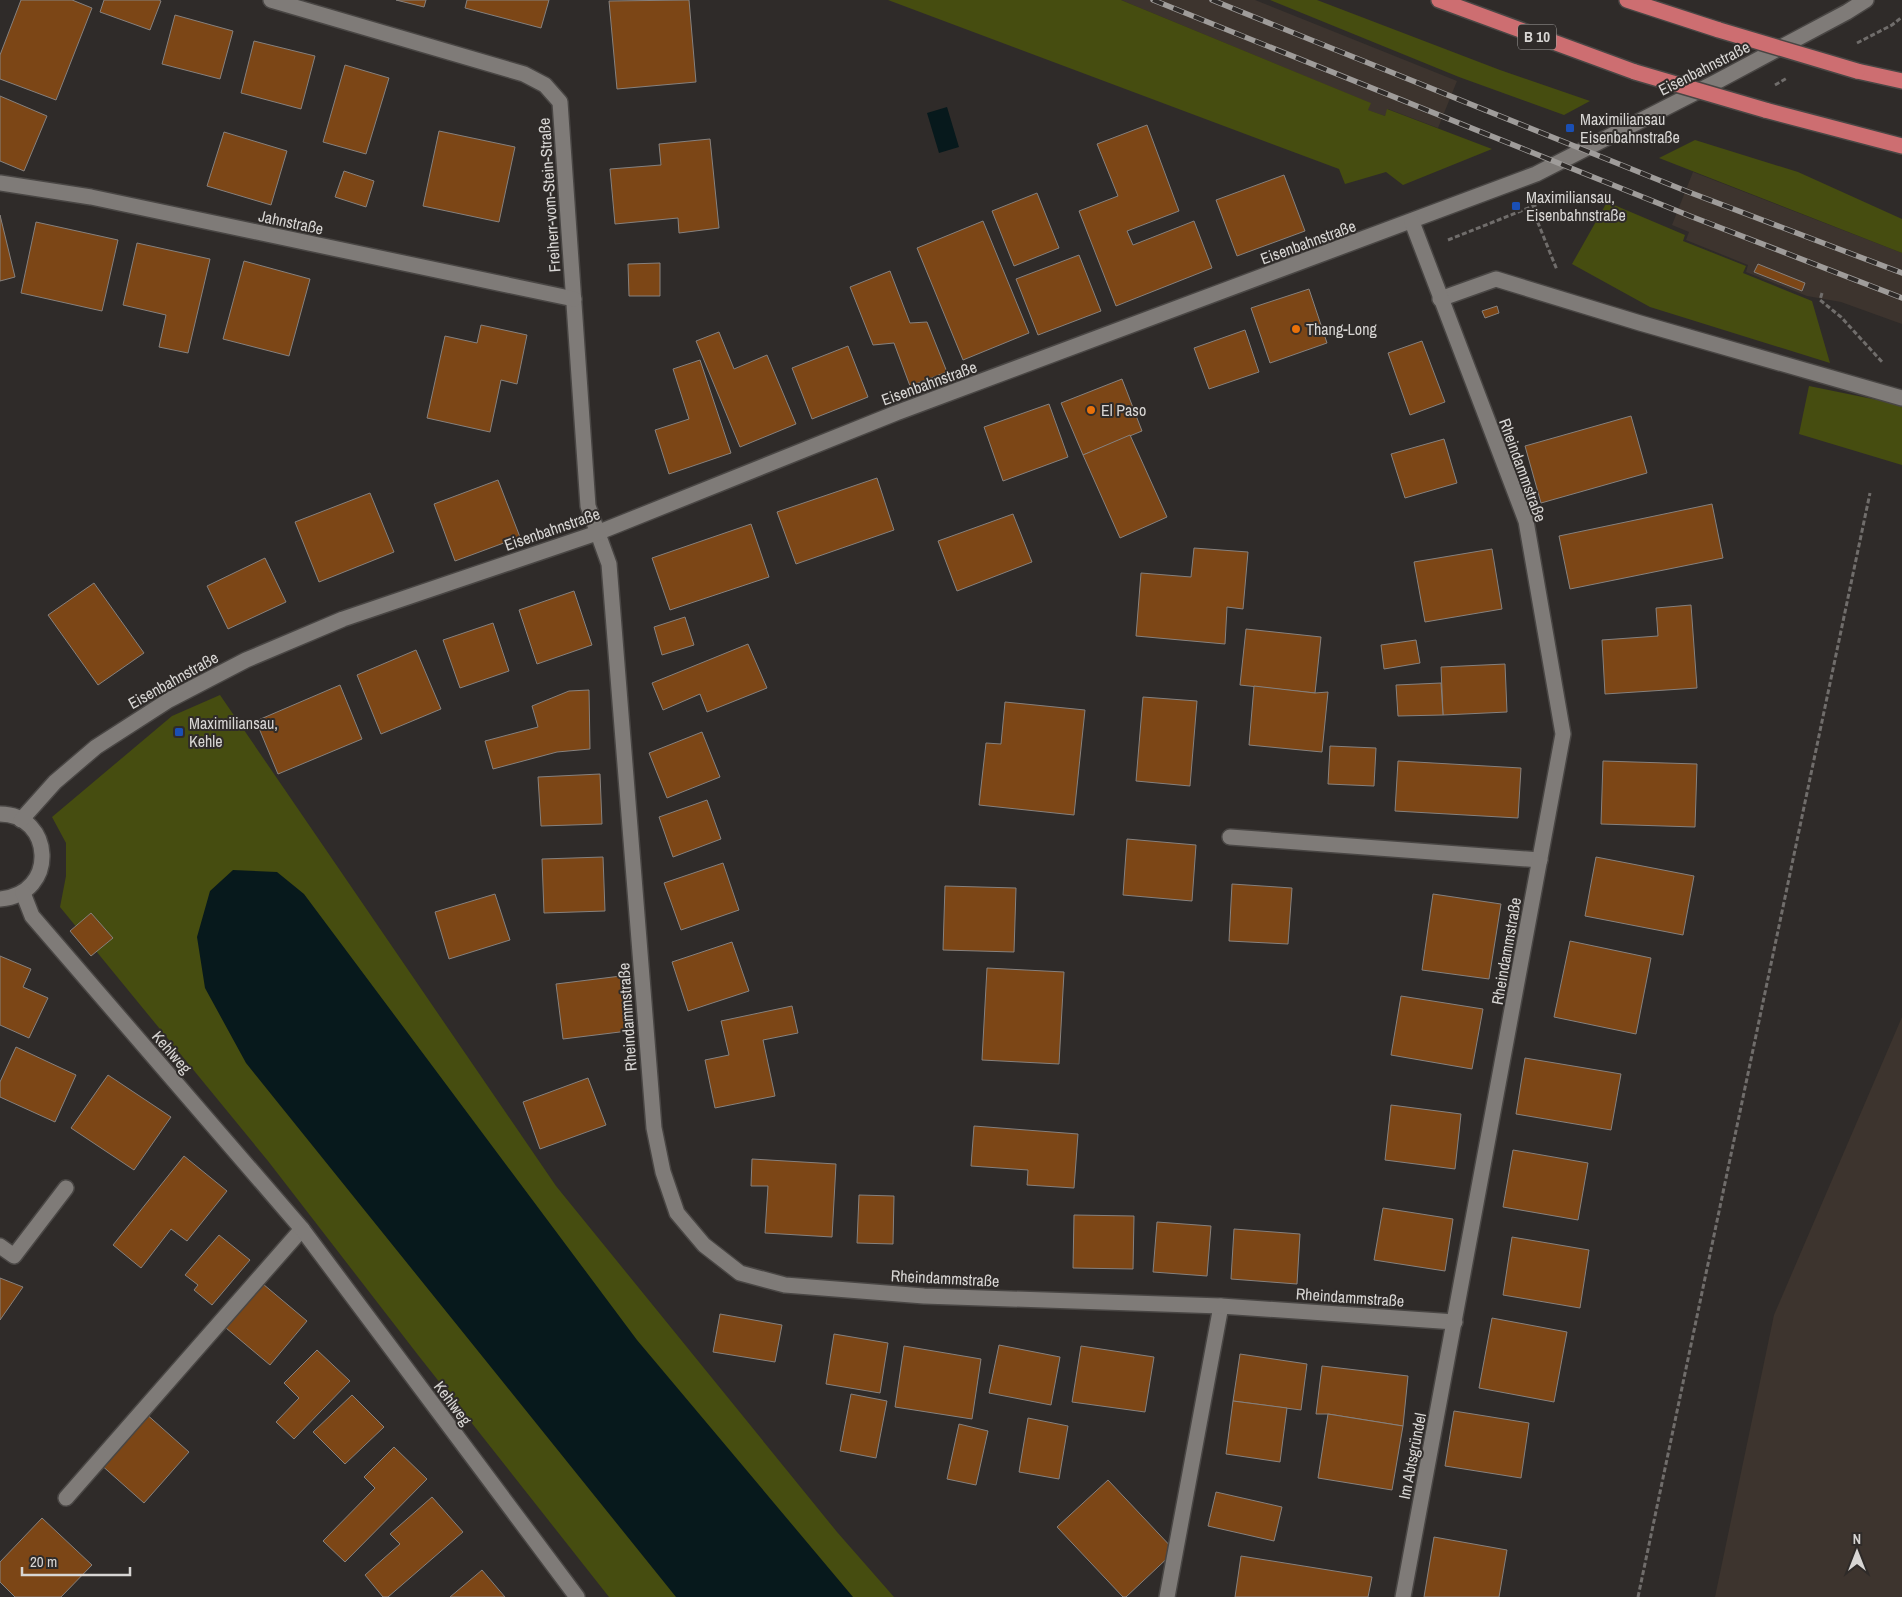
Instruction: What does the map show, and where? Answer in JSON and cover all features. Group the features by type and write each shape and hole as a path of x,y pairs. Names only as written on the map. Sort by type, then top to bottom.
{"highway":[{"name":"B 10","path":"1439,0 1635,72 1765,110 1902,146"},
{"path":"1627,0 1719,30 1857,71 1902,81"}],"street":[{"name":"Freiherr-vom-Stein-Straße","path":"271,0 524,74 545,85 560,102 588,506 597,533"},
{"name":"Eisenbahnstraße","path":"21,820 55,782 96,747 169,700 246,660 343,618 597,533 896,413 1412,222 1536,174 1716,82 1866,0"},
{"name":"Jahnstraße","path":"0,183 91,197 574,299"},
{"name":"Rheindammstraße","path":"597,533 609,564 654,1128 663,1172 677,1213 704,1246 740,1273 784,1285 924,1296 1221,1306 1455,1322 1563,734 1526,521 1412,222"},
{"path":"1440,299 1496,278 1640,323 1902,398"},
{"path":"0,814 8,814 21,820 33,829 40,842 43,856 40,870 34,883 23,893 10,898 0,899"},
{"path":"1230,838 1540,860"},
{"name":"Kehlweg","path":"23,893 32,916 302,1229 577,1597"},
{"path":"0,1246 14,1256 66,1188"},
{"path":"66,1498 302,1229"},
{"path":"1167,1597 1221,1306"},
{"name":"Im Abtsgründel","path":"1403,1597 1455,1322"}],"path":[{"path":"1422,250 1532,208 1563,283 1558,298"},
{"path":"1822,293 1820,300 1841,317 1883,364"},
{"path":"1638,1597 1870,493"}],"shaded area":[{"path":"1121,0 1255,0 1457,81 1438,128 1388,109 1385,116 1367,110 1370,103"},
{"path":"947,107 959,147 939,153 927,113"},
{"path":"1693,172 1902,253 1902,324 1841,302 1807,296 1746,272 1748,265 1686,240 1689,232 1672,225"},
{"path":"233,870 277,872 304,894 637,1340 853,1597 676,1597 246,1063 205,988 197,937 210,891"},
{"path":"1902,1017 1902,1597 1715,1597 1774,1315"}],"green space":[{"path":"888,0 1121,0 1371,103 1368,110 1385,116 1387,109 1492,149 1403,185 1386,172 1345,184 1339,169"},
{"path":"1270,0 1317,0 1500,70 1590,101 1564,115 1459,77"},
{"path":"1695,140 1798,172 1902,219 1902,253 1659,158"},
{"path":"1607,202 1685,235 1683,241 1746,266 1743,273 1812,301 1830,363 1650,307 1572,264"},
{"path":"1809,386 1902,405 1902,465 1799,434"},
{"path":"220,695 556,1186 837,1532 894,1597 609,1597 268,1161 60,907 66,876 66,843 52,817 172,716"}],"building":[{"path":"21,0 72,0 92,8 56,100 0,79 0,55"},
{"path":"104,0 161,1 150,30 100,12"},
{"path":"396,0 426,0 424,7"},
{"path":"467,0 549,0 541,28 465,8"},
{"path":"689,0 696,82 617,89 609,1"},
{"path":"175,15 233,31 220,79 162,64"},
{"path":"254,41 315,56 301,109 241,93"},
{"path":"345,65 389,78 366,154 323,142"},
{"path":"0,96 47,116 24,171 0,161"},
{"path":"1147,125 1179,211 1127,231 1133,245 1194,221 1212,268 1116,306 1079,211 1118,196 1097,144"},
{"path":"439,131 515,147 499,222 423,206"},
{"path":"224,132 287,151 271,205 207,186"},
{"path":"710,139 719,228 679,233 678,218 615,224 610,169 661,165 659,144"},
{"path":"344,171 374,181 366,207 335,197"},
{"path":"1284,175 1305,231 1237,256 1216,200"},
{"path":"1037,193 1059,248 1014,266 992,211"},
{"path":"0,215 15,277 0,281"},
{"path":"983,221 1029,333 963,360 917,248"},
{"path":"36,222 118,240 102,311 21,293"},
{"path":"137,243 210,259 188,353 159,347 166,315 123,305"},
{"path":"1079,255 1101,311 1038,335 1016,279"},
{"path":"244,261 310,279 289,356 223,339"},
{"path":"660,263 660,296 629,296 628,264"},
{"path":"1758,264 1805,283 1802,291 1754,272"},
{"path":"890,271 910,323 927,322 947,372 910,386 894,343 873,345 850,287"},
{"path":"1309,289 1327,343 1270,363 1251,308"},
{"path":"1497,306 1499,313 1485,318 1482,311"},
{"path":"481,325 527,335 517,384 501,380 490,432 427,418 445,336 477,343"},
{"path":"1245,330 1259,372 1209,389 1194,348"},
{"path":"719,332 734,369 767,355 796,424 740,447 696,341"},
{"path":"1422,341 1445,402 1410,415 1388,353"},
{"path":"848,346 868,397 812,419 792,368"},
{"path":"700,360 731,453 669,474 655,430 689,419 673,369"},
{"path":"1122,379 1142,431 1083,455 1061,403"},
{"path":"1049,404 1068,457 1003,481 984,427"},
{"path":"1631,416 1647,473 1541,503 1525,446"},
{"path":"1130,435 1167,517 1120,538 1083,455"},
{"path":"1444,439 1457,483 1405,498 1391,454"},
{"path":"877,478 894,530 796,564 777,512"},
{"path":"498,480 520,537 455,561 434,504"},
{"path":"370,493 394,552 319,582 295,522"},
{"path":"1712,504 1723,558 1570,589 1559,536"},
{"path":"1013,514 1032,562 957,591 938,541"},
{"path":"751,524 769,577 670,610 652,558"},
{"path":"1194,548 1248,552 1243,609 1227,607 1225,644 1136,636 1141,573 1191,577"},
{"path":"1492,549 1502,609 1425,622 1414,562"},
{"path":"265,558 286,602 228,629 207,586"},
{"path":"94,583 144,653 98,685 48,615"},
{"path":"574,591 592,645 537,664 519,610"},
{"path":"1691,605 1697,688 1605,694 1602,640 1658,636 1656,608"},
{"path":"685,617 694,645 662,655 654,627"},
{"path":"493,623 509,671 460,688 443,640"},
{"path":"1246,629 1321,637 1315,693 1240,685"},
{"path":"1416,640 1420,663 1384,669 1381,645"},
{"path":"748,644 767,688 707,712 700,694 663,710 652,683"},
{"path":"416,650 441,709 381,734 357,675"},
{"path":"1505,664 1507,712 1443,715 1441,667"},
{"path":"1441,683 1443,715 1398,716 1396,685"},
{"path":"340,685 362,739 278,774 256,721"},
{"path":"1254,686 1315,693 1328,692 1322,752 1249,745"},
{"path":"589,690 590,749 557,752 493,769 485,741 538,727 532,706 569,691"},
{"path":"1143,697 1197,701 1190,786 1136,781"},
{"path":"1005,702 1085,710 1074,815 979,805 986,743 1001,744"},
{"path":"702,732 720,777 667,798 649,753"},
{"path":"1330,746 1376,748 1374,786 1328,784"},
{"path":"1398,761 1521,768 1518,818 1395,811"},
{"path":"1603,761 1697,764 1695,827 1601,824"},
{"path":"600,774 602,824 541,826 538,777"},
{"path":"707,800 721,839 673,857 659,817"},
{"path":"1127,839 1196,845 1192,901 1123,895"},
{"path":"603,857 605,911 544,913 542,859"},
{"path":"1596,857 1694,876 1683,935 1585,916"},
{"path":"723,863 739,910 681,930 664,883"},
{"path":"1232,884 1292,888 1288,944 1229,941"},
{"path":"945,886 1016,888 1014,952 943,950"},
{"path":"495,894 510,940 449,959 435,912"},
{"path":"1433,894 1501,904 1489,979 1422,970"},
{"path":"91,913 113,938 91,956 70,931"},
{"path":"1570,941 1651,958 1636,1034 1554,1017"},
{"path":"732,942 749,991 688,1011 672,962"},
{"path":"0,956 31,969 23,987 48,998 29,1038 0,1025"},
{"path":"987,968 1064,972 1059,1064 982,1060"},
{"path":"621,976 628,1031 563,1039 556,984"},
{"path":"1401,996 1483,1009 1472,1069 1391,1055"},
{"path":"792,1006 798,1033 763,1040 775,1096 715,1108 705,1060 729,1055 721,1021"},
{"path":"16,1047 76,1075 55,1122 0,1097 0,1082"},
{"path":"1525,1058 1621,1074 1611,1130 1516,1114"},
{"path":"108,1075 171,1117 134,1170 71,1128"},
{"path":"588,1078 606,1125 540,1149 523,1102"},
{"path":"1391,1105 1461,1114 1455,1169 1385,1160"},
{"path":"974,1126 1078,1134 1074,1188 1027,1185 1028,1170 971,1166"},
{"path":"1513,1150 1588,1163 1578,1220 1503,1207"},
{"path":"184,1156 227,1191 187,1241 171,1229 141,1268 113,1245"},
{"path":"752,1159 836,1164 832,1237 765,1233 768,1186 751,1186"},
{"path":"859,1195 894,1196 893,1244 857,1243"},
{"path":"1383,1208 1453,1219 1445,1271 1374,1260"},
{"path":"1074,1215 1134,1216 1133,1269 1073,1268"},
{"path":"1157,1222 1211,1226 1207,1276 1153,1272"},
{"path":"1234,1229 1300,1234 1297,1284 1231,1279"},
{"path":"219,1235 250,1260 212,1305 194,1290 198,1285 185,1275"},
{"path":"1512,1237 1589,1250 1580,1308 1503,1295"},
{"path":"0,1278 23,1287 0,1320"},
{"path":"263,1284 307,1321 270,1365 226,1328"},
{"path":"720,1314 782,1325 775,1362 713,1352"},
{"path":"1492,1318 1567,1332 1554,1402 1479,1388"},
{"path":"834,1334 888,1343 880,1393 826,1384"},
{"path":"999,1345 1060,1357 1051,1405 989,1393"},
{"path":"904,1346 981,1359 972,1419 895,1407"},
{"path":"1081,1346 1154,1357 1145,1412 1072,1402"},
{"path":"317,1350 350,1381 294,1439 276,1422 299,1398 284,1383"},
{"path":"1240,1354 1307,1364 1301,1410 1233,1401"},
{"path":"1322,1366 1408,1376 1403,1426 1328,1414 1316,1414"},
{"path":"851,1394 887,1401 876,1458 840,1451"},
{"path":"352,1395 384,1427 345,1464 313,1432"},
{"path":"1233,1401 1287,1408 1280,1462 1226,1454"},
{"path":"1454,1411 1529,1423 1521,1478 1445,1466"},
{"path":"144,1412 189,1452 144,1503 99,1463"},
{"path":"1328,1414 1403,1426 1392,1490 1318,1478"},
{"path":"1028,1418 1068,1426 1059,1479 1019,1472"},
{"path":"959,1424 988,1431 976,1485 947,1479"},
{"path":"394,1447 427,1479 345,1562 323,1541 375,1488 364,1477"},
{"path":"1108,1480 1175,1551 1126,1597 1123,1597 1057,1527"},
{"path":"1216,1492 1282,1507 1274,1541 1208,1526"},
{"path":"432,1497 463,1532 388,1597 383,1597 365,1575 400,1544 390,1534"},
{"path":"42,1518 92,1565 61,1597 15,1597 0,1582 0,1562"},
{"path":"1434,1537 1507,1550 1499,1597 1424,1597"},
{"path":"1241,1556 1372,1577 1368,1597 1235,1597"},
{"path":"482,1570 505,1597 450,1597"}],"railway":[{"path":"1153,0 1690,216 1902,298"},
{"path":"1212,0 1686,191 1902,273"}],"place":[{"name":"Maximiliansau Eisenbahnstraße","path":"1570,128"},
{"name":"Maximiliansau, Eisenbahnstraße","path":"1516,206"},
{"name":"Thang-Long","path":"1296,329"},
{"name":"El Paso","path":"1091,410"},
{"name":"Maximiliansau, Kehle","path":"179,732"}]}
